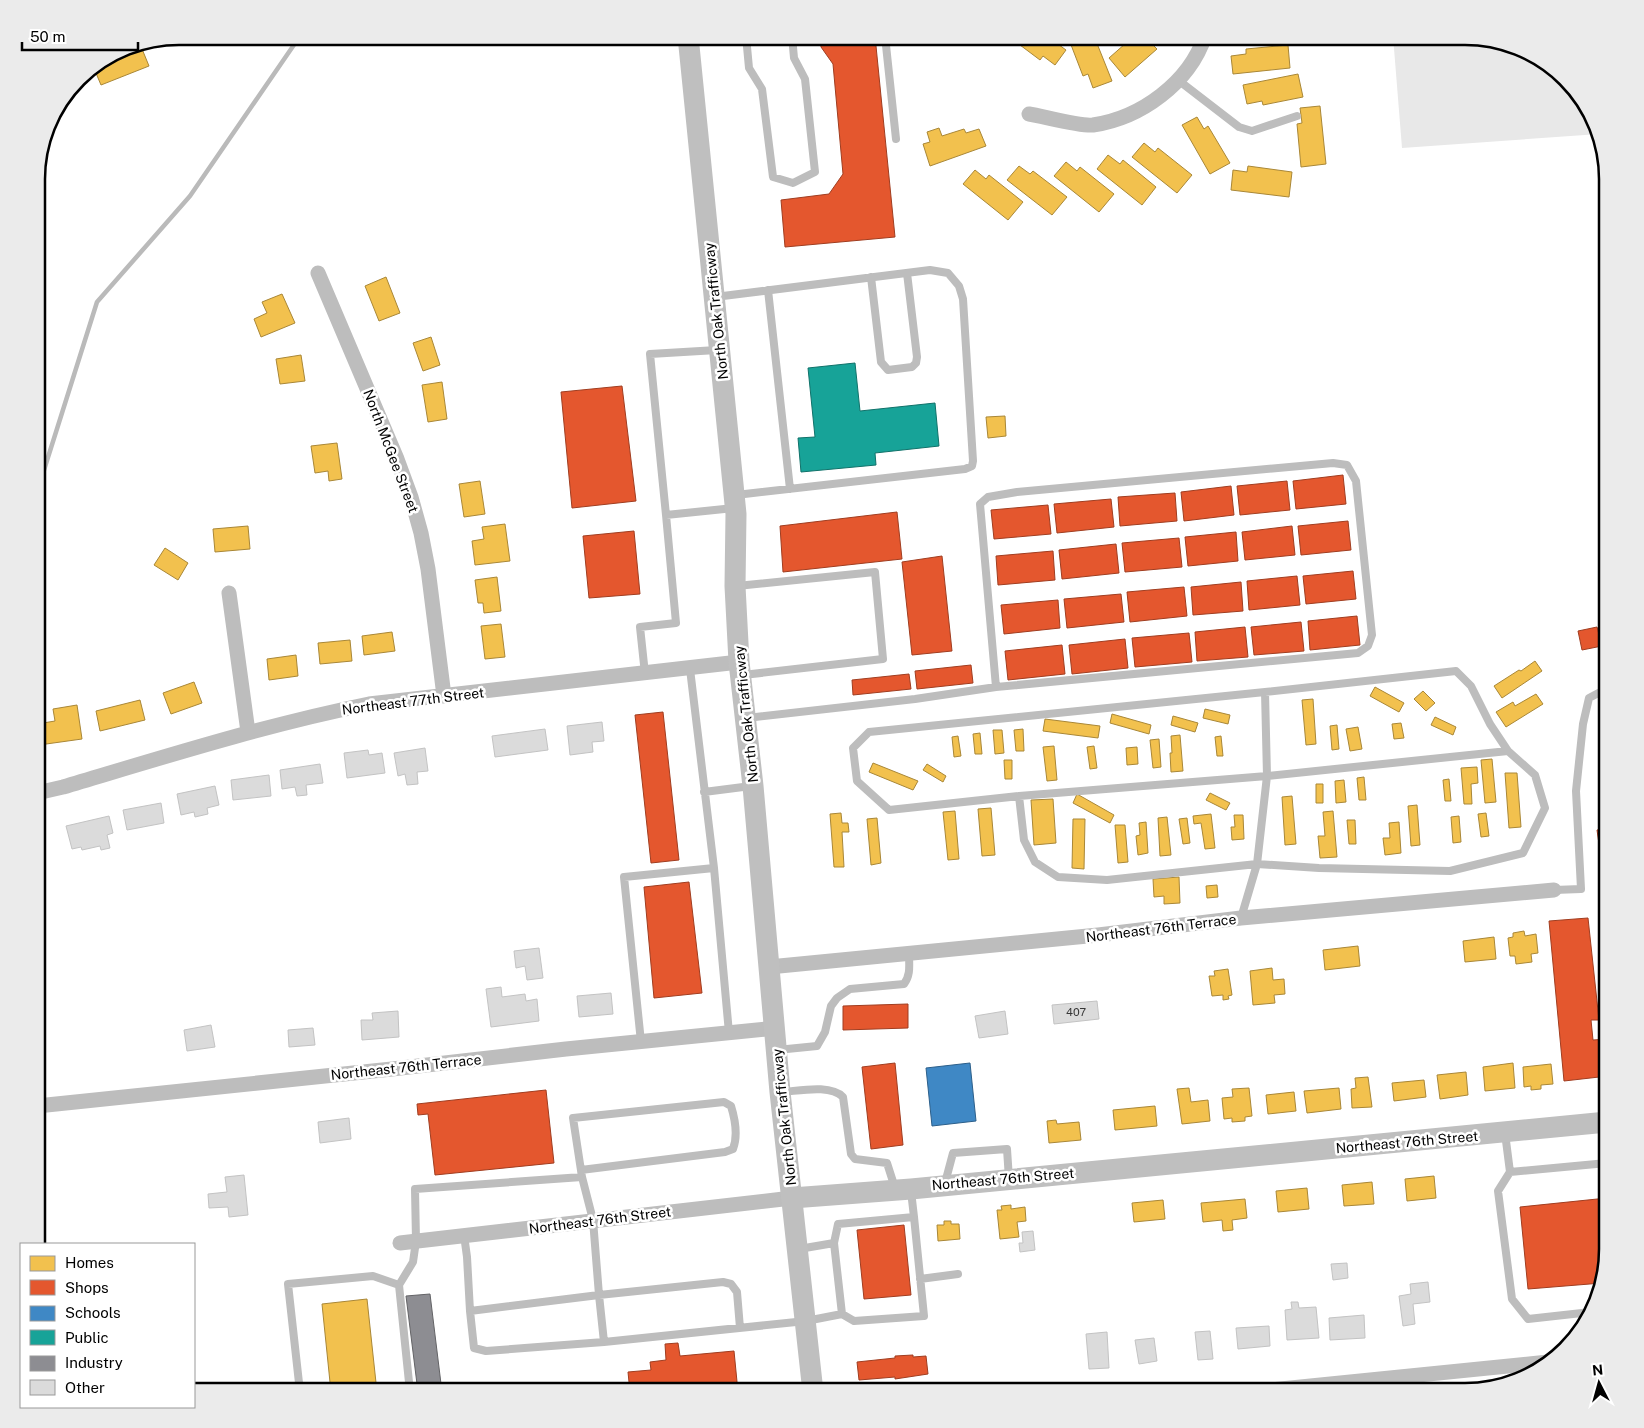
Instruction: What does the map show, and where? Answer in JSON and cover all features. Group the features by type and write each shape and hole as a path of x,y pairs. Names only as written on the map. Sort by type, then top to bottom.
{"main road":[{"name":"North Oak Trafficway","path":"689,45 735,502 735,586 740,669 776,1028 780,1092 799,1249 812,1383"},
{"name":"Northeast 76th Street","path":"792,1198 1599,1123"}],"street":[{"path":"1029,114 1092,126 1132,114 1154,101 1178,80 1194,58 1200,45"},
{"name":"North McGee Street","path":"318,273 397,459 411,497 428,569 444,696"},
{"path":"229,593 248,732"},
{"name":"Northeast 77th Street","path":"45,791 248,732 327,712 369,704 690,669 740,669"},
{"name":"Northeast 76th Terrace","path":"769,967 1098,935 1241,918 1554,890"},
{"name":"Northeast 76th Terrace","path":"45,1105 776,1028"},
{"name":"Northeast 76th Street","path":"400,1243 792,1198"},
{"path":"1339,1383 1534,1363"}],"lane":[{"path":"747,45 749,68 762,89 772,178 793,183 815,172 805,79 794,58 793,45"},
{"path":"886,45 896,139"},
{"path":"1178,80 1239,127 1252,131 1297,116"},
{"path":"666,515 790,489 965,469 972,466 974,461 963,298 960,286 948,273 930,270 714,297"},
{"path":"871,277 881,362 888,370 912,367 916,363 917,357 906,273"},
{"path":"768,290 790,489"},
{"path":"645,674 640,627 676,623 650,354 720,350"},
{"path":"745,718 914,699 996,687 1358,653 1368,646 1372,635 1356,481 1347,465 1333,462 988,496 980,504 996,687"},
{"path":"735,586 875,572 883,659 740,669"},
{"path":"690,669 714,868 729,1033"},
{"path":"1019,796 1024,840 1035,862 1058,878 1107,880 1257,864 1319,868 1450,871 1523,853 1545,808 1535,775 1508,751 1490,724 1472,686 1456,671 869,732 853,748 857,781 888,810 1019,796 1268,776 1508,751"},
{"path":"1241,918 1257,864 1268,776 1264,692"},
{"path":"1554,890 1581,889 1576,791 1583,724 1590,698 1599,693"},
{"path":"704,792 753,786"},
{"path":"640,1042 624,877 714,868"},
{"path":"778,1050 817,1046 824,1032 831,1006 837,998 850,989 904,984 908,979 910,971 910,953"},
{"path":"464,1235 474,1348 486,1351 604,1342 740,1328 806,1321 842,1314 854,1321 924,1316 914,1216 903,1189 887,1163 855,1159 851,1154 843,1097 838,1092 830,1089 780,1092"},
{"path":"409,1383 399,1285 413,1262 416,1240 415,1189 582,1173 725,1152 733,1149 736,1142 734,1115 731,1106 724,1102 573,1118 582,1173 593,1220 604,1342"},
{"path":"1506,1132 1510,1172 1498,1191 1512,1299 1528,1320 1582,1313"},
{"path":"945,1185 953,1153 1007,1149 1009,1179"},
{"path":"1510,1172 1599,1164"},
{"path":"842,1314 834,1243 838,1224 914,1216"},
{"path":"799,1249 834,1243"},
{"path":"920,1279 958,1274"},
{"path":"299,1383 288,1284 373,1276 399,1285"},
{"path":"470,1311 723,1282 730,1284 737,1292 740,1328"}],"shaded area":[{"path":"1394,45 1483,46 1516,55 1540,68 1566,91 1576,104 1591,135 1402,148"}],"building: Homes":[{"path":"1020,45 1059,45 1066,50 1055,65 1043,56 1040,60"},
{"path":"1071,45 1098,45 1112,81 1093,88 1088,74 1083,76"},
{"path":"1124,45 1153,45 1157,49 1125,77 1109,58"},
{"path":"1288,45 1290,68 1233,74 1231,56 1246,54 1246,49"},
{"path":"143,50 149,66 101,85 96,74 112,63"},
{"path":"1298,74 1303,97 1263,105 1262,101 1247,104 1243,85"},
{"path":"1320,106 1326,164 1301,167 1297,124 1302,123 1300,108"},
{"path":"1197,117 1204,129 1208,126 1230,163 1210,174 1182,125"},
{"path":"939,128 942,136 964,129 966,133 979,129 986,146 930,166 923,144 930,142 927,132"},
{"path":"1144,143 1155,152 1158,148 1192,175 1177,193 1132,157"},
{"path":"1108,155 1120,164 1123,160 1156,187 1142,205 1097,169"},
{"path":"1066,162 1077,171 1080,167 1114,194 1099,212 1054,176"},
{"path":"1019,166 1030,174 1033,171 1067,197 1052,215 1007,180"},
{"path":"1248,166 1292,172 1289,197 1231,190 1233,170 1247,172"},
{"path":"975,170 986,179 989,175 1023,202 1008,220 963,184"},
{"path":"386,277 400,313 379,321 365,286"},
{"path":"282,294 295,323 261,337 254,319 267,313 262,302"},
{"path":"431,337 440,365 423,371 413,343"},
{"path":"301,355 305,381 280,384 276,359"},
{"path":"442,382 447,419 428,422 422,385"},
{"path":"1005,416 1006,436 988,438 986,417"},
{"path":"337,443 342,479 329,481 328,471 315,473 311,446"},
{"path":"480,481 485,514 464,517 459,484"},
{"path":"505,524 510,561 475,565 472,541 484,539 482,527"},
{"path":"248,526 250,549 215,552 213,529"},
{"path":"165,548 188,563 178,580 154,565"},
{"path":"497,577 501,611 484,613 483,603 478,603 475,580"},
{"path":"501,624 505,657 485,659 481,626"},
{"path":"392,632 395,651 364,655 362,636"},
{"path":"350,640 352,661 320,664 318,643"},
{"path":"296,655 298,676 269,680 267,659"},
{"path":"1535,661 1542,671 1502,698 1494,686"},
{"path":"194,682 202,703 171,714 163,693"},
{"path":"1375,687 1404,703 1399,712 1370,696"},
{"path":"1423,691 1435,703 1426,711 1414,699"},
{"path":"1536,694 1543,704 1506,727 1496,712 1513,702 1515,706"},
{"path":"1313,699 1316,744 1306,745 1302,700"},
{"path":"140,700 145,720 100,731 96,711"},
{"path":"77,705 82,739 45,744 45,723 55,721 53,709"},
{"path":"1205,709 1230,715 1228,724 1203,718"},
{"path":"1112,714 1151,725 1149,734 1110,723"},
{"path":"1173,716 1198,723 1195,732 1171,725"},
{"path":"1435,717 1456,727 1453,735 1431,725"},
{"path":"1045,719 1100,726 1098,738 1043,731"},
{"path":"1401,723 1404,738 1394,739 1392,724"},
{"path":"1337,725 1339,749 1332,750 1330,726"},
{"path":"1358,727 1362,749 1350,751 1346,729"},
{"path":"1023,729 1024,751 1016,751 1014,730"},
{"path":"993,730 1002,730 1004,753 995,754"},
{"path":"980,733 982,754 975,754 973,734"},
{"path":"1180,735 1183,771 1171,772 1171,736"},
{"path":"958,736 961,756 954,757 952,737"},
{"path":"1221,736 1223,756 1217,756 1215,737"},
{"path":"1159,739 1161,767 1153,768 1150,740"},
{"path":"1054,746 1057,780 1047,781 1043,747"},
{"path":"1094,746 1097,768 1090,769 1087,747"},
{"path":"1137,747 1138,764 1127,765 1126,748"},
{"path":"1492,759 1496,802 1485,803 1481,760"},
{"path":"1004,760 1012,760 1012,779 1005,779"},
{"path":"873,763 918,781 913,790 869,772"},
{"path":"927,764 946,776 943,782 923,770"},
{"path":"1477,767 1478,783 1471,784 1472,804 1464,804 1461,768"},
{"path":"1505,773 1517,773 1521,827 1509,828"},
{"path":"1364,777 1366,800 1359,800 1357,778"},
{"path":"1449,779 1451,801 1445,801 1443,780"},
{"path":"1344,780 1346,802 1336,803 1335,781"},
{"path":"1316,784 1323,784 1323,803 1316,803"},
{"path":"1210,793 1230,803 1226,810 1206,800"},
{"path":"1077,794 1114,815 1110,823 1073,803"},
{"path":"1292,796 1296,844 1285,845 1282,797"},
{"path":"1053,799 1056,843 1034,845 1031,800"},
{"path":"1417,805 1420,845 1411,846 1408,806"},
{"path":"991,808 995,855 982,856 978,809"},
{"path":"955,811 959,859 948,860 943,812"},
{"path":"1333,811 1337,857 1320,858 1318,836 1325,836 1323,812"},
{"path":"841,813 842,823 848,823 849,832 842,832 844,867 834,867 830,814"},
{"path":"1486,813 1489,836 1481,837 1478,814"},
{"path":"1211,814 1215,848 1205,849 1201,823 1194,824 1193,816"},
{"path":"1234,815 1243,815 1244,839 1232,840 1231,827 1235,827"},
{"path":"1459,816 1461,842 1453,843 1451,817"},
{"path":"1167,817 1171,855 1160,856 1158,818"},
{"path":"877,818 881,863 871,865 867,819"},
{"path":"1187,818 1190,843 1183,844 1179,819"},
{"path":"1073,819 1085,819 1084,869 1072,868"},
{"path":"1347,820 1355,820 1356,844 1349,844"},
{"path":"1146,822 1148,853 1138,855 1136,836 1140,835 1139,823"},
{"path":"1399,822 1401,853 1385,855 1383,838 1390,838 1389,823"},
{"path":"1115,825 1125,825 1128,862 1118,863"},
{"path":"1179,877 1180,903 1164,904 1164,896 1154,897 1153,879"},
{"path":"1217,885 1218,897 1207,898 1206,886"},
{"path":"1524,931 1525,936 1536,934 1538,953 1531,954 1532,962 1516,964 1515,956 1510,956 1508,938 1513,937 1513,933"},
{"path":"1494,937 1496,959 1465,962 1463,941"},
{"path":"1358,946 1360,966 1325,970 1323,950"},
{"path":"1272,968 1273,980 1284,979 1285,994 1274,995 1275,1003 1253,1005 1250,971"},
{"path":"1228,969 1232,995 1228,996 1229,999 1223,1000 1223,995 1212,996 1209,976 1215,976 1214,971"},
{"path":"1513,1063 1515,1088 1485,1091 1483,1067"},
{"path":"1551,1064 1553,1084 1541,1085 1541,1089 1531,1090 1531,1086 1524,1087 1523,1067"},
{"path":"1466,1072 1468,1095 1440,1099 1437,1075"},
{"path":"1368,1077 1372,1107 1352,1108 1351,1089 1356,1088 1355,1078"},
{"path":"1424,1080 1426,1097 1394,1101 1392,1083"},
{"path":"1189,1088 1191,1102 1208,1100 1210,1121 1182,1124 1177,1089"},
{"path":"1249,1088 1252,1116 1245,1117 1245,1121 1232,1122 1232,1118 1224,1119 1222,1098 1233,1097 1232,1089"},
{"path":"1339,1088 1341,1109 1307,1113 1304,1091"},
{"path":"1294,1092 1296,1111 1268,1114 1266,1095"},
{"path":"1155,1106 1157,1126 1115,1130 1113,1110"},
{"path":"1056,1120 1057,1124 1079,1122 1081,1140 1049,1143 1047,1121"},
{"path":"1434,1176 1436,1198 1407,1201 1405,1179"},
{"path":"1372,1182 1374,1204 1344,1206 1342,1185"},
{"path":"1307,1188 1309,1209 1278,1212 1276,1191"},
{"path":"1245,1199 1247,1218 1232,1220 1233,1230 1223,1231 1222,1220 1203,1222 1201,1203"},
{"path":"1163,1200 1165,1219 1134,1222 1132,1203"},
{"path":"1011,1205 1011,1209 1025,1207 1026,1221 1017,1222 1019,1237 1000,1239 997,1210 1002,1210 1001,1206"},
{"path":"944,1221 951,1221 951,1224 959,1224 960,1239 938,1241 937,1225 944,1225"},
{"path":"367,1299 376,1383 330,1383 322,1304"}],"building: Shops":[{"path":"821,45 876,45 895,237 785,247 781,200 829,194 843,174 833,64"},
{"path":"622,386 636,501 572,508 561,392"},
{"path":"1343,475 1346,504 1296,509 1293,481"},
{"path":"1287,481 1290,510 1240,515 1237,486"},
{"path":"1231,486 1234,515 1184,521 1181,492"},
{"path":"1175,493 1177,521 1120,526 1118,497"},
{"path":"1111,499 1114,527 1057,533 1054,504"},
{"path":"1048,505 1051,534 994,539 991,510"},
{"path":"897,512 902,559 783,572 780,526"},
{"path":"1348,521 1351,550 1301,555 1298,526"},
{"path":"1292,526 1295,555 1245,560 1242,532"},
{"path":"634,531 640,594 589,598 583,536"},
{"path":"1236,532 1238,561 1188,566 1185,537"},
{"path":"1179,538 1182,567 1125,572 1122,543"},
{"path":"1116,544 1119,573 1062,579 1059,550"},
{"path":"1053,551 1055,580 998,585 996,556"},
{"path":"942,556 952,651 912,655 902,562"},
{"path":"1353,571 1356,599 1306,604 1303,576"},
{"path":"1297,576 1300,605 1249,610 1247,581"},
{"path":"1241,582 1243,611 1193,615 1191,587"},
{"path":"1184,587 1187,616 1130,622 1127,592"},
{"path":"1121,594 1124,622 1067,628 1064,599"},
{"path":"1058,600 1060,628 1004,634 1001,605"},
{"path":"1357,616 1360,645 1310,650 1308,621"},
{"path":"1301,622 1304,651 1254,655 1251,627"},
{"path":"1245,627 1248,657 1197,661 1195,632"},
{"path":"1597,627 1599,647 1582,650 1578,631"},
{"path":"1189,633 1192,662 1135,667 1132,638"},
{"path":"1125,639 1128,668 1072,674 1069,645"},
{"path":"1062,645 1065,674 1008,680 1005,651"},
{"path":"971,665 973,683 917,689 915,671"},
{"path":"909,674 911,689 853,695 852,680"},
{"path":"663,712 679,860 651,863 635,715"},
{"path":"689,882 702,993 654,998 644,887"},
{"path":"1588,918 1599,1020 1591,1020 1593,1040 1599,1040 1599,1077 1564,1081 1549,921"},
{"path":"908,1004 908,1028 843,1030 843,1006"},
{"path":"895,1063 903,1145 871,1149 862,1067"},
{"path":"546,1090 554,1163 435,1175 428,1114 418,1115 417,1104"},
{"path":"1599,1199 1598,1267 1594,1284 1528,1289 1520,1207"},
{"path":"904,1225 911,1295 864,1299 857,1230"},
{"path":"678,1343 680,1356 734,1351 737,1383 629,1383 628,1372 651,1370 650,1362 666,1360 665,1344"},
{"path":"913,1355 913,1357 926,1356 928,1374 895,1379 895,1377 859,1380 857,1362"}],"building: Schools":[{"path":"970,1063 976,1121 932,1126 926,1068"}],"building: Public":[{"path":"855,363 860,411 935,403 939,446 875,453 876,465 801,472 798,438 815,437 808,368"}],"building: Industry":[{"path":"430,1294 441,1383 417,1383 406,1296"}],"building: Other":[{"path":"602,722 604,741 592,742 593,752 570,755 567,726"},
{"path":"545,729 548,750 495,757 492,736"},
{"path":"425,748 428,771 417,772 418,784 407,785 405,774 398,776 394,753"},
{"path":"368,750 369,755 382,753 385,773 347,778 344,753"},
{"path":"320,764 323,783 306,785 307,795 297,796 295,787 282,789 280,770"},
{"path":"269,775 271,796 233,800 231,780"},
{"path":"215,786 219,805 207,808 208,814 195,817 194,812 181,815 177,794"},
{"path":"161,803 164,823 127,830 123,810"},
{"path":"109,816 113,833 107,835 110,848 101,850 100,846 82,850 81,847 72,849 66,826"},
{"path":"539,948 543,978 527,980 525,966 516,968 514,951"},
{"path":"501,987 502,997 525,994 526,1001 537,999 539,1021 491,1027 486,989"},
{"path":"611,993 613,1014 579,1017 577,996"},
{"path":"1097,1001 1099,1019 1054,1024 1052,1005"},
{"path":"398,1011 399,1037 362,1040 361,1020 373,1020 372,1013"},
{"path":"1005,1011 1008,1034 979,1038 975,1016"},
{"path":"211,1025 215,1047 187,1051 184,1030"},
{"path":"313,1028 315,1045 289,1047 288,1030"},
{"path":"349,1118 351,1139 320,1143 318,1122"},
{"path":"244,1175 248,1215 229,1217 228,1207 209,1208 208,1194 227,1192 225,1177"},
{"path":"1033,1231 1035,1250 1020,1252 1019,1243 1023,1243 1022,1232"},
{"path":"1347,1263 1348,1278 1333,1280 1331,1264"},
{"path":"1428,1282 1430,1302 1413,1304 1415,1324 1403,1326 1399,1296 1411,1294 1410,1284"},
{"path":"1291,1302 1298,1302 1299,1308 1316,1307 1319,1338 1287,1340 1285,1310 1292,1309"},
{"path":"1364,1315 1365,1338 1330,1340 1329,1318"},
{"path":"1269,1326 1270,1346 1238,1349 1236,1328"},
{"path":"1210,1331 1213,1359 1198,1360 1195,1332"},
{"path":"1107,1332 1109,1368 1089,1369 1086,1334"},
{"path":"1154,1338 1157,1361 1139,1364 1135,1340"}],"waterway":[{"path":"45,467 97,302 190,196 294,45"}]}
